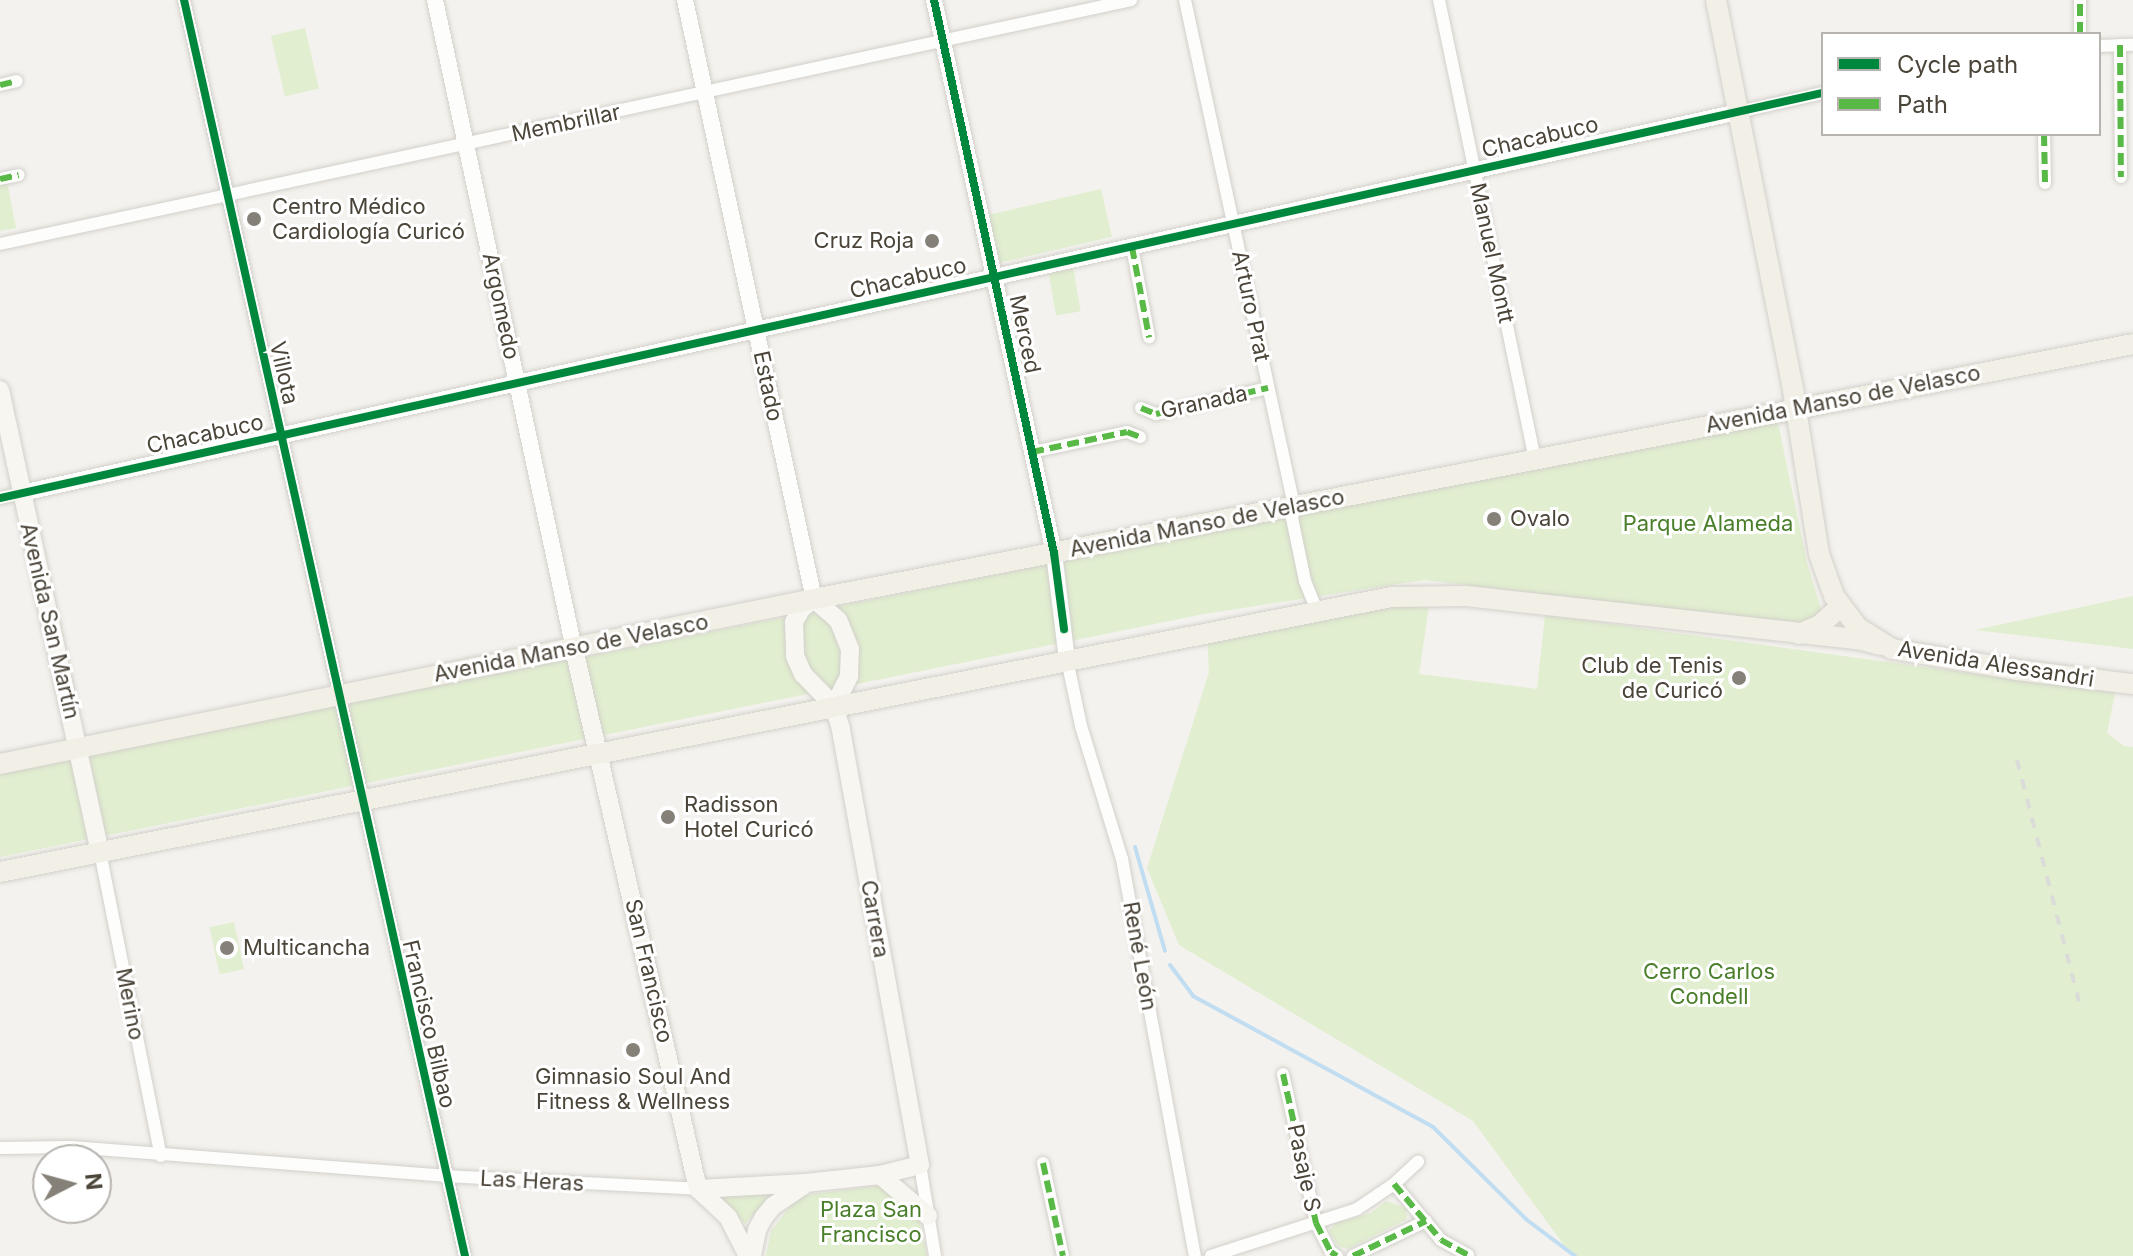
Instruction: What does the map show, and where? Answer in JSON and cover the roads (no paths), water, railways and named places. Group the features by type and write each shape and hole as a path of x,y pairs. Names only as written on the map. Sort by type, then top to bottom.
{"main road":[{"name":"Avenida Alessandri","path":"1716,0 1796,408 1822,564 1841,606 1857,627 1880,645 1910,653 2017,670 2133,684"},
{"name":"Avenida Manso de Velasco","path":"0,764 814,599 2133,344"},
{"name":"Avenida San Martín","path":"0,390 100,852"},
{"path":"0,872 1377,599 1435,594 1858,639 1880,645"},
{"path":"814,599 838,620 850,649 849,676 834,706 803,674 795,656 794,622 802,608 814,599"},
{"path":"1799,634 1820,625 1841,606"},
{"name":"Argomedo","path":"574,649 599,753"},
{"name":"Carrera","path":"834,706 841,729 920,1165"},
{"name":"San Francisco","path":"599,753 698,1189"},
{"name":"Las Heras","path":"698,1189 880,1175 920,1165"},
{"path":"880,1175 928,1216"},
{"path":"750,1256 764,1217 773,1206 806,1183"},
{"path":"698,1189 728,1217 750,1256"}],"street":[{"name":"Villota","path":"184,0 361,800"},
{"name":"Argomedo","path":"435,0 574,649"},
{"name":"Estado","path":"685,0 814,599"},
{"name":"Merced","path":"934,0 1054,553 1067,660"},
{"name":"Membrillar","path":"0,244 1131,0"},
{"name":"Arturo Prat","path":"1185,0 1294,506 1292,518 1305,581 1317,610"},
{"name":"Manuel Montt","path":"1439,0 1535,459"},
{"path":"2080,0 2080,32"},
{"path":"2101,46 2127,45 2121,177"},
{"path":"0,85 17,81"},
{"name":"Chacabuco","path":"0,498 1821,93"},
{"path":"2044,136 2045,183"},
{"path":"0,179 19,175"},
{"path":"1132,247 1149,337"},
{"name":"Granada","path":"1141,408 1156,414 1268,388"},
{"name":"Granada","path":"1032,452 1127,432 1140,437"},
{"name":"René León","path":"1067,660 1081,726 1122,859 1195,1256"},
{"name":"Francisco Bilbao","path":"361,800 465,1256"},
{"name":"Merino","path":"100,852 161,1156"},
{"name":"Pasaje S","path":"1283,1074 1316,1223 1331,1252 1337,1256"},
{"name":"Las Heras","path":"0,1148 71,1147 445,1176 698,1189"},
{"path":"1211,1256 1357,1209 1394,1184 1418,1162"},
{"path":"1043,1163 1063,1256"},
{"name":"Carrera","path":"920,1165 935,1256"},
{"path":"1394,1184 1441,1240 1468,1255"},
{"path":"1353,1256 1426,1221"}],"waterway":[{"path":"1135,847 1165,951"},
{"path":"1170,965 1193,996 1433,1127 1527,1220 1575,1256"}],"railway":[{"path":"2017,760 2079,1001"}],"place":[{"name":"Centro Médico Cardiología Curicó","path":"254,219"},
{"name":"Cruz Roja","path":"932,241"},
{"name":"Ovalo","path":"1494,519"},
{"name":"Club de Tenis de Curicó","path":"1739,678"},
{"name":"Radisson Hotel Curicó","path":"668,817"},
{"name":"Multicancha","path":"227,948"},
{"name":"Gimnasio Soul And Fitness & Wellness","path":"633,1050"}],"park label":[{"name":"Parque Alameda","path":"1708,524"},
{"name":"Cerro Carlos Condell","path":"1709,984"},
{"name":"Plaza San Francisco","path":"871,1222"}]}
